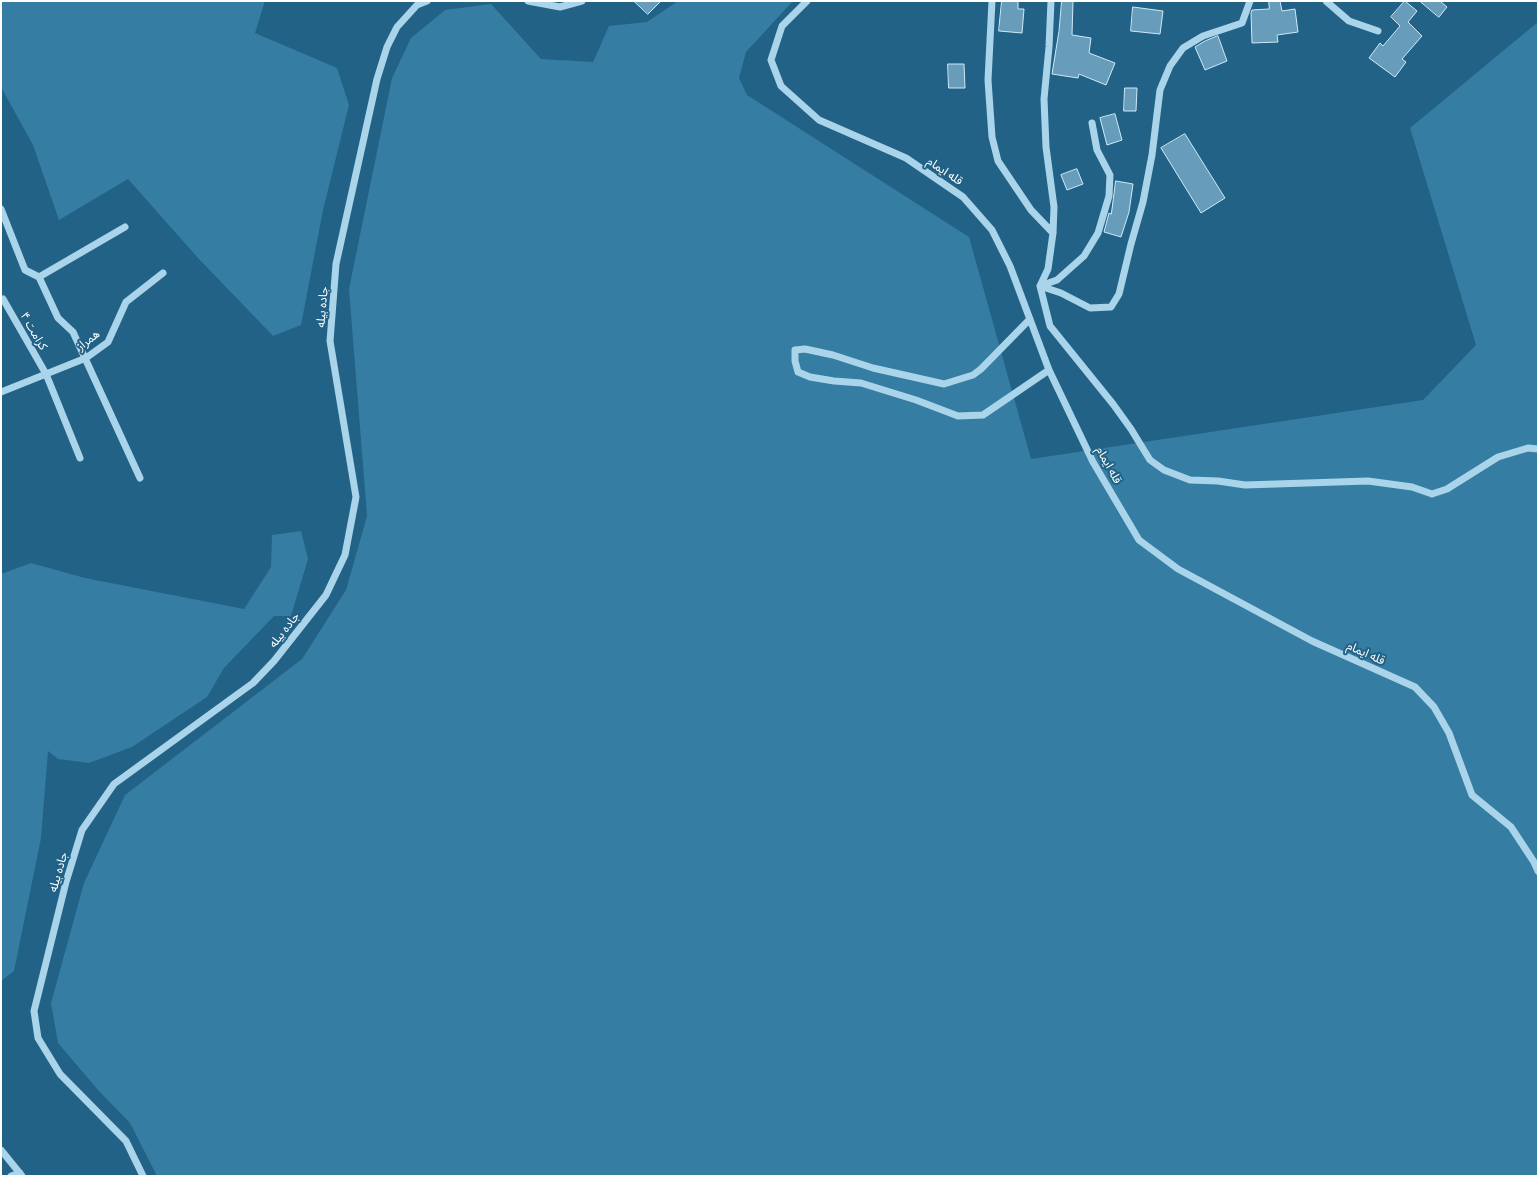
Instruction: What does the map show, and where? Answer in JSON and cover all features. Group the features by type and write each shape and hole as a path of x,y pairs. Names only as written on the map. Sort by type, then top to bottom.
{"street":[{"name":"جاده بیله","path":"143,1176 126,1141 60,1074 38,1038 34,1011 66,882 82,830 114,784 253,683 274,661 326,595 345,555 356,497 330,341 336,264 377,79 387,47 397,27 417,5 427,1"},
{"path":"528,1 560,7 582,1"},
{"name":"قله ایمام","path":"807,1 782,26 771,60 781,86 819,120 906,158 963,196 992,230 1010,266 1049,370 1093,462 1139,540 1178,569 1312,641 1415,687 1434,708 1449,733 1472,795 1512,827 1538,871"},
{"path":"992,1 988,80 992,137 998,161 1031,210 1054,233"},
{"path":"1051,1 1049,47 1044,99 1046,148 1054,207 1054,233 1048,269 1040,286 1050,326 1113,404 1131,429 1150,460 1164,470 1190,480 1218,481 1244,485 1368,481 1412,487 1432,494 1447,489 1498,457 1528,448 1538,449"},
{"path":"1040,286 1061,293 1090,308 1111,307 1119,294 1143,202 1152,156 1160,90 1170,66 1183,48 1203,36 1242,23 1250,1"},
{"path":"1326,1 1349,21 1378,31"},
{"path":"1040,286 1057,280 1084,256 1098,233 1109,196 1110,175 1097,150 1092,123"},
{"path":"1,209 24,270 39,277 58,318 73,332 140,478"},
{"path":"39,277 125,227"},
{"name":"همراز","path":"1,392 86,358 108,342 126,302 163,273"},
{"name":"کرامت ۴","path":"3,299 46,374 80,458"},
{"path":"1030,319 981,370 973,375 944,384 873,368 833,355 805,349 795,350 795,361 798,372 810,377 860,383 916,400 958,416 983,415 1049,370"},
{"path":"1,1150 21,1174 11,1176"}],"shaded area":[{"path":"1,1 265,1 255,33 337,68 349,105 323,210 301,325 273,336 198,258 128,179 59,220 33,145 1,87"},
{"path":"678,1 793,1 746,52 739,78 747,95 969,237 1031,459 1423,400 1476,345 1410,128 1538,22 1538,1176 157,1176 130,1123 98,1090 58,1043 51,1003 84,883 125,795 302,659 346,590 367,516 349,289 392,78 411,38 445,10 491,4 541,59 593,62 609,26 647,22"},
{"path":"301,531 308,559 291,616 274,616 224,668 207,697 132,747 89,763 58,759 48,751 41,838 14,971 1,981 1,574 31,563 85,578 244,609 271,567 272,535"}],"building":[{"path":"634,1 661,1 648,14"},
{"path":"1002,1 1018,1 1018,9 1024,9 1022,33 999,31"},
{"path":"1062,1 1073,1 1072,35 1091,38 1089,53 1115,63 1106,85 1079,74 1078,78 1052,74"},
{"path":"1269,1 1280,1 1282,11 1295,9 1298,32 1277,35 1278,42 1252,43 1252,10 1269,9"},
{"path":"1405,1 1417,11 1408,22 1422,36 1402,59 1406,62 1395,77 1369,58 1380,43 1383,46 1400,26 1391,17"},
{"path":"1420,1 1440,1 1447,7 1439,17"},
{"path":"1133,7 1163,11 1160,34 1131,31"},
{"path":"1218,36 1227,61 1205,70 1195,47"},
{"path":"948,64 964,64 965,88 949,88"},
{"path":"1125,88 1137,88 1136,111 1124,111"},
{"path":"1115,114 1122,140 1107,145 1100,118"},
{"path":"1185,134 1225,198 1201,213 1161,148"},
{"path":"1077,169 1083,184 1067,190 1061,175"},
{"path":"1116,181 1133,184 1129,212 1121,237 1104,232 1109,213 1111,214"}]}
